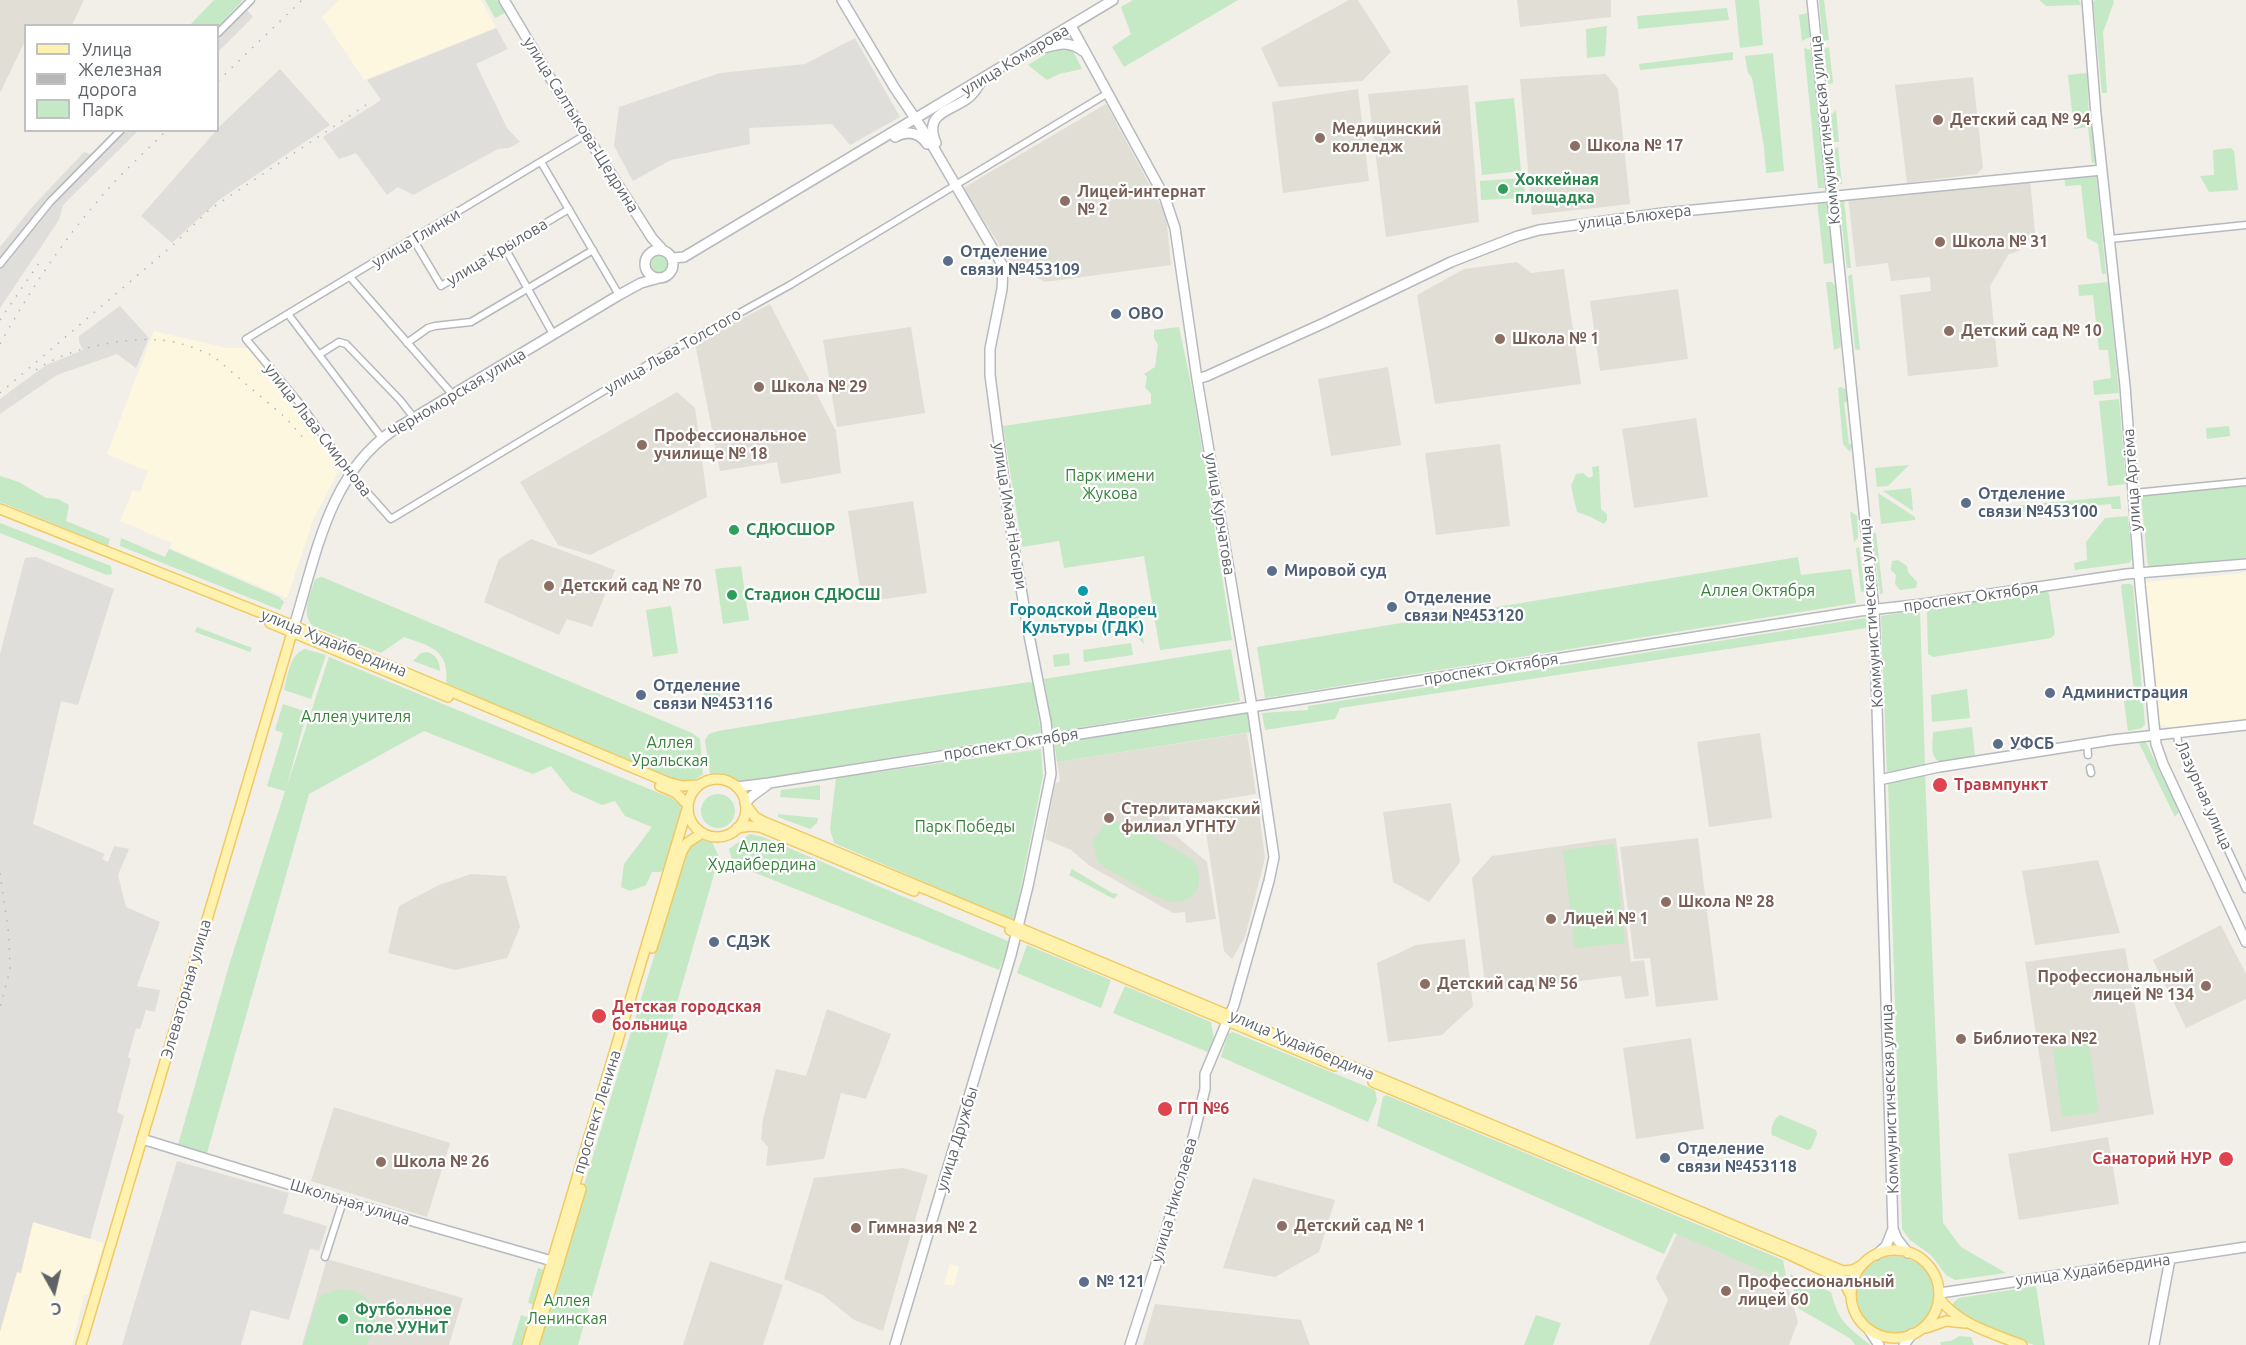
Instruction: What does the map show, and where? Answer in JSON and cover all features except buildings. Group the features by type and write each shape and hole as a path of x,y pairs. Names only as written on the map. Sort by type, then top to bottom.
{"main road":[{"name":"улица Салтыкова-Щедрина","path":"504,0 585,135 652,238 662,249"},
{"name":"улица Имая Насыри","path":"842,0 894,87 916,118 1003,268 1003,283 990,349 990,375 1008,512 1048,738 1051,774 1017,930"},
{"name":"улица Комарова","path":"916,118 1113,0"},
{"name":"Коммунистическая улица","path":"1812,0 1874,610 1893,1229"},
{"name":"улица Артёма","path":"2087,0 2155,736 2163,764 2246,942"},
{"name":"улица Курчатова","path":"1071,26 1171,212 1252,707 1274,857 1229,1018"},
{"path":"1027,53 1065,43 1072,44 1087,54"},
{"path":"954,182 932,128 936,118 969,98 982,80"},
{"path":"673,258 684,256 916,118"},
{"path":"863,151 903,133 914,133 924,140 942,170 954,182"},
{"name":"улица Блюхера","path":"1197,378 1207,376 1324,323 1450,262 1518,236 1573,225 1663,213 2102,170"},
{"path":"641,282 652,238"},
{"path":"650,252 662,249 673,258"},
{"path":"646,268 651,275 659,278 671,272 684,256"},
{"path":"671,272 673,258"},
{"name":"Черноморская улица","path":"293,630 325,525 341,488 367,451 382,438 414,418 619,295 641,282 659,278"},
{"name":"улица Худайбердина","path":"0,509 666,785"},
{"name":"улица Худайбердина","path":"0,515 293,630"},
{"name":"проспект Октября","path":"737,787 1730,630 2139,574 2246,564"},
{"name":"Элеваторная улица","path":"81,1345 293,630"},
{"path":"1880,780 1939,767 2087,744 2246,726"},
{"path":"713,778 729,781 737,787 746,804 743,822 729,834 719,837 702,833 691,822 687,807 666,785 698,785 713,778"},
{"path":"746,804 769,783"},
{"path":"687,807 689,797 698,785"},
{"name":"улица Худайбердина","path":"746,804 755,817 762,821 1229,1018 1843,1271 1853,1270 1862,1265"},
{"name":"проспект Ленина","path":"534,1345 555,1262 687,807"},
{"name":"улица Худайбердина","path":"737,828 760,827 1017,930"},
{"name":"проспект Ленина","path":"527,1345 555,1262 682,851 687,843 702,833"},
{"name":"улица Дружбы","path":"895,1345 1017,930"},
{"name":"улица Худайбердина","path":"1229,1018 1786,1253 1843,1280 1850,1294"},
{"name":"улица Николаева","path":"1130,1345 1194,1134 1205,1089 1205,1074 1229,1018"},
{"name":"Школьная улица","path":"142,1139 343,1201 555,1262"},
{"path":"1893,1229 1897,1239 1908,1252 1918,1257 1933,1271 1938,1280 1940,1295 1950,1311 1968,1323 2022,1345"},
{"path":"1879,1345 1856,1315 1850,1294 1855,1276 1862,1265 1886,1246 1893,1229"},
{"name":"улица Худайбердина","path":"1940,1295 2246,1248"},
{"path":"1876,1255 1888,1251 1908,1252"},
{"path":"2154,1345 2170,1259"},
{"path":"1922,1329 1931,1320 1940,1295"},
{"path":"1869,1330 1890,1338 1905,1337 1946,1321 1968,1323"},
{"path":"1904,1345 1912,1335"}],"street":[{"path":"219,32 251,0"},
{"name":"улица Льва Толстого","path":"391,519 662,356 790,285 954,182 1108,93"},
{"path":"0,264 50,202 119,132"},
{"name":"улица Глинки","path":"246,339 585,135"},
{"path":"541,162 619,295"},
{"name":"улица Крылова","path":"413,239 441,286 569,209"},
{"path":"2110,239 2246,225"},
{"path":"505,248 554,334"},
{"path":"406,343 428,328 471,322 593,250"},
{"path":"350,277 453,395"},
{"path":"288,314 382,438"},
{"name":"улица Льва Смирнова","path":"246,339 301,405 350,473 391,519"},
{"path":"320,354 339,342 346,344 400,400 414,418"},
{"path":"2134,493 2246,482"},
{"name":"Лазурная улица","path":"2178,734 2178,742 2246,888"},
{"path":"2087,744 2088,755"},
{"path":"325,1257 343,1201"}],"shaded area":[{"path":"0,0 84,0 72,24 24,24 24,43 0,93"},
{"path":"339,0 481,0 496,28 364,80 322,17"},
{"path":"1349,0 1358,0 1391,52 1362,81 1279,87 1261,48"},
{"path":"1517,0 1611,0 1611,17 1520,27"},
{"path":"241,3 253,17 219,51 219,26"},
{"path":"496,28 508,49 476,64 507,128 520,142 509,148 498,149 413,195 398,187 387,195 356,153 339,159 323,137 381,100 367,80"},
{"path":"855,38 900,117 850,145 832,124 749,128 750,144 671,160 633,181 614,146 619,107 720,73 805,64"},
{"path":"280,69 330,125 219,200 172,243 141,216 215,132 219,132 222,124"},
{"name":"Школа № 17","path":"1606,74 1618,89 1630,204 1532,215 1520,79"},
{"name":"Детский сад № 94","path":"1973,77 1983,168 1977,174 1907,183 1895,85"},
{"path":"1468,85 1479,222 1386,237 1368,94"},
{"name":"Медицинский колледж","path":"1358,89 1369,181 1283,193 1272,102"},
{"name":"Лицей-интернат № 2","path":"1106,104 1166,215 1171,265 1045,282 1011,263 963,188"},
{"path":"116,132 137,132 63,205 59,220 0,308 0,247 33,206 84,152 93,155"},
{"name":"Школа № 31","path":"2030,179 2035,233 2019,251 2009,254 1990,286 1998,367 1908,376 1900,295 1931,291 1930,277 1891,281 1888,263 1856,267 1848,197"},
{"name":"Школа № 1","path":"1517,262 1531,273 1564,269 1581,384 1435,404 1417,295 1464,269"},
{"path":"1678,289 1688,359 1600,371 1590,301"},
{"name":"Школа № 29","path":"770,304 836,431 841,473 781,484 777,462 720,471 695,343"},
{"path":"120,306 149,338 136,368 117,354 57,375 0,414 0,399 46,365 83,350 79,336"},
{"path":"911,327 925,413 837,427 823,340"},
{"path":"154,331 226,348 248,348 341,466 313,520 287,598 170,548 172,543 120,521 133,490 140,492 148,471 107,454"},
{"path":"1388,367 1401,445 1331,456 1318,379"},
{"name":"Профессиональное училище № 18","path":"677,392 695,408 707,497 590,555 558,545 520,482"},
{"path":"1696,418 1708,497 1634,508 1622,429"},
{"path":"1500,444 1510,526 1436,535 1425,453"},
{"path":"913,501 927,593 862,602 848,511"},
{"name":"Детский сад № 70","path":"531,539 615,570 592,627 567,619 559,635 484,602 499,559"},
{"path":"36,557 114,589 78,705 61,701 33,824 105,854 102,859 108,862 114,846 129,849 118,875 126,907 160,922 137,986 160,990 155,1012 146,1010 140,1029 136,1028 128,1057 131,1059 117,1112 124,1116 90,1239 33,1222 21,1273 17,1272 0,1332 0,654 25,558"},
{"path":"2246,573 2246,723 2176,731 2160,723 2146,582"},
{"name":"Стерлитамакский филиал УГНТУ","path":"1247,733 1256,794 1171,808 1168,829 1207,862 1216,919 1186,923 1185,912 1173,913 1090,866 1071,850 1045,839 1055,784 1060,781 1057,762"},
{"path":"1760,733 1772,818 1709,827 1697,742"},
{"path":"1451,803 1460,862 1429,902 1393,882 1383,812"},
{"path":"1259,811 1265,858 1245,937 1232,959 1224,951 1204,819"},
{"name":"Лицей № 1","path":"1616,838 1631,962 1644,960 1649,996 1625,999 1621,976 1486,992 1472,878 1492,856"},
{"name":"Школа № 28","path":"1698,838 1718,1000 1656,1007 1650,958 1634,959 1620,847"},
{"path":"2098,860 2120,933 2035,945 2022,871"},
{"path":"471,874 506,876 520,927 507,958 455,970 388,953 399,906 439,885"},
{"name":"Профессиональный лицей № 134","path":"2221,925 2246,974 2246,999 2186,1028 2153,960"},
{"name":"Детский сад № 56","path":"1465,939 1473,1006 1442,1035 1388,1042 1377,963 1416,945"},
{"path":"2125,948 2154,1114 2051,1132 2025,962"},
{"path":"827,1009 891,1034 866,1099 841,1093 824,1159 766,1166 768,1147 761,1139 763,1119 776,1069 806,1076"},
{"path":"1691,1038 1704,1129 1636,1139 1623,1048"},
{"name":"Школа № 26","path":"334,1107 450,1143 427,1217 311,1181"},
{"path":"2108,1137 2119,1204 2019,1220 2008,1154"},
{"path":"177,1161 289,1193 283,1213 327,1226 319,1251 310,1249 289,1320 251,1310 241,1345 122,1345"},
{"name":"Гимназия № 2","path":"903,1168 928,1175 883,1331 854,1320 823,1295 784,1279 814,1178"},
{"name":"Детский сад № 1","path":"1253,1178 1335,1200 1319,1252 1275,1277 1223,1268"},
{"path":"33,1222 104,1243 88,1295 84,1295 72,1345 0,1345 0,1332 17,1272 21,1273"},
{"name":"Профессиональный лицей 60","path":"1677,1234 1787,1282 1798,1322 1789,1345 1649,1345 1668,1300 1656,1278"},
{"path":"327,1259 463,1298 449,1345 302,1345"},
{"path":"710,1261 783,1285 763,1345 683,1345"},
{"path":"950,1264 959,1267 954,1286 944,1284"},
{"path":"1155,1304 1301,1320 1310,1345 1143,1345"}],"green space":[{"path":"214,0 243,0 219,26 219,24 191,24"},
{"path":"485,0 498,0 505,13 495,18"},
{"path":"1133,0 1238,0 1124,67 1112,47 1131,34 1121,7"},
{"path":"1735,0 1759,0 1763,45 1740,48"},
{"path":"1819,0 1824,0 1829,40 1823,41"},
{"path":"2039,0 2079,0 2081,5 2046,6"},
{"path":"2113,0 2114,2 2103,32 2107,93 2102,93 2093,2"},
{"path":"1727,8 1729,20 1638,29 1637,16"},
{"path":"1807,13 1810,37 1802,41 1799,15"},
{"path":"1607,26 1605,56 1587,58 1586,29"},
{"path":"1057,47 1072,49 1082,69 1059,74 1047,80 1028,65"},
{"path":"1829,47 1833,83 1828,84 1824,49"},
{"path":"1804,48 1811,50 1825,188 1818,188"},
{"path":"1733,52 1733,60 1640,70 1639,64"},
{"path":"1773,53 1784,171 1766,173 1764,147 1752,78 1748,73 1745,56"},
{"path":"2087,73 2089,117 2096,162 2092,163 2088,127 2074,129 2068,75"},
{"path":"1514,98 1521,171 1482,175 1475,102"},
{"path":"1836,110 1839,142 1834,142 1831,115"},
{"path":"1838,147 1842,184 1837,184 1834,149"},
{"path":"2231,148 2234,151 2238,190 2209,192 2200,176 2214,175 2213,150"},
{"path":"2096,172 2106,274 2102,274 2098,244 2087,238 2081,185 2065,186 2064,175"},
{"name":"Хоккейная площадка","path":"1524,178 1525,198 1481,200 1480,181"},
{"path":"1844,199 1851,268 1847,268 1839,200"},
{"path":"1822,200 1827,203 1833,263 1824,264 1817,201"},
{"path":"656,255 664,255 669,260 667,271 656,273 651,268 651,260"},
{"path":"1852,274 1860,350 1855,349 1848,276"},
{"path":"1826,282 1832,282 1835,286 1841,347 1834,350"},
{"path":"2108,282 2119,393 2094,395 2093,381 2111,378 2108,350 2099,350 2093,295 2079,296 2078,285"},
{"name":"Парк имени Жукова","path":"1179,327 1194,398 1232,640 1160,650 1144,556 1064,568 1059,541 1022,547 1003,426 1151,404 1151,394 1145,387 1147,377 1144,374 1155,367 1158,345 1154,338 1154,330"},
{"path":"1838,388 1846,390 1848,401 1844,403 1849,444 1853,444 1850,452 1843,444"},
{"path":"2119,399 2126,484 2108,486 2099,401"},
{"path":"2229,426 2230,436 2207,439 2206,428"},
{"path":"1909,465 1888,486 1877,487 1875,468"},
{"path":"1599,466 1601,509 1607,514 1604,524 1577,512 1571,486 1576,474 1583,473 1589,478 1593,476 1592,467"},
{"path":"0,476 19,482 46,498 58,499 69,505 66,521 110,539 108,546 0,502"},
{"path":"2246,486 2246,558 2148,567 2141,496"},
{"path":"1911,488 1913,511 1883,491"},
{"path":"1878,493 1915,517 1915,520 1881,524"},
{"path":"2120,496 2121,509 2112,509 2111,504 2059,509 2059,515 2036,517 2035,511 2014,513 2014,518 2004,519 1999,512 2002,507"},
{"path":"1850,511 1857,516 1858,538 1854,542"},
{"path":"2128,516 2132,559 2129,563 2075,570 2074,563 2087,560 2086,542 2105,518"},
{"path":"0,523 111,566 112,574 107,575 0,533"},
{"path":"1872,533 1876,533 1883,593 1880,594"},
{"path":"121,538 165,557 169,549 279,597 284,602 280,610 120,546"},
{"path":"1859,547 1865,591 1861,592 1856,548"},
{"name":"Аллея Октября","path":"1798,557 1801,575 1851,569 1856,603 1265,698 1257,647"},
{"path":"1898,560 1907,566 1908,572 1917,582 1916,588 1900,590 1895,584 1896,575 1891,570 1892,561"},
{"name":"Стадион СДЮСШ","path":"741,566 749,620 723,624 715,569"},
{"name":"Аллея Уральская","path":"322,577 692,733 700,739 703,774 695,780 671,781 446,683 445,663 441,656 422,643 404,637 381,653 313,626 307,615 308,603 315,579"},
{"path":"2123,584 2133,586 2145,724 2142,728 2128,731 2124,701 2135,699 2121,586"},
{"path":"2045,589 2049,594 2055,634 2051,638 1933,657 1928,654 1927,613 1932,606"},
{"path":"671,606 678,653 653,657 646,610"},
{"path":"1920,610 1925,766 1887,775 1881,616"},
{"path":"1139,616 1144,644 1136,636 1133,617"},
{"path":"1865,618 1873,627 1340,708 1335,719 1265,730 1262,713 1308,710 1308,706"},
{"path":"197,627 252,648 250,652 195,632"},
{"path":"1131,643 1133,655 1084,662 1083,650"},
{"path":"305,649 326,655 311,699 284,690 292,661"},
{"path":"1231,649 1240,701 1053,732 1044,679"},
{"path":"427,652 437,659 440,671 413,661 421,653"},
{"path":"1069,653 1070,665 1054,667 1053,655"},
{"name":"Аллея учителя","path":"329,657 671,798 681,805 681,814 666,869 652,872 646,885 630,891 621,887 624,864 652,827 625,816 615,801 602,805 571,791 551,766 533,774 424,731 309,794 207,1153 178,1145 230,962 285,791 267,786 283,733 275,730 283,704 307,712 286,789"},
{"path":"1033,683 1041,733 741,782 724,775 710,774 705,740 709,734 718,731"},
{"path":"719,685 721,701 705,703 703,688"},
{"path":"1967,689 1970,718 1932,722 1931,695"},
{"path":"1248,711 1251,732 1057,762 1054,741"},
{"path":"1972,727 1975,757 1941,762 1937,760 1932,750 1933,732"},
{"path":"2137,739 2146,742 2179,812 2175,817"},
{"name":"Парк Победы","path":"1041,749 1043,776 1014,921 834,843 830,829 836,778"},
{"path":"1925,773 1943,1223 1961,1247 2006,1273 1955,1280 1946,1275 1931,1255 1910,1240 1902,1229 1888,781"},
{"path":"820,785 820,800 780,797 781,790"},
{"path":"718,794 730,799 735,811 730,823 718,828 706,823 701,811 706,799"},
{"path":"778,814 818,818 817,823 810,829 778,817"},
{"path":"1114,821 1132,824 1193,860 1199,879 1194,894 1185,900 1171,902 1104,867 1097,860 1093,840 1105,825"},
{"name":"Аллея Худайбердина","path":"750,834 763,837 1010,942 999,970 733,864 729,849"},
{"name":"Аллея Ленинская","path":"695,839 712,842 719,857 578,1345 535,1345 687,849"},
{"path":"1614,844 1625,943 1575,948 1563,850"},
{"path":"1072,869 1112,893 1118,894 1114,899 1069,875"},
{"path":"1027,945 1111,980 1101,1008 1017,973"},
{"path":"1125,986 1211,1022 1214,1040 1210,1053 1113,1013"},
{"path":"1233,1032 1375,1090 1377,1100 1368,1122 1221,1057 1228,1034"},
{"path":"2089,1044 2099,1112 2062,1117 2053,1049"},
{"path":"1386,1095 1783,1260 1787,1282 1674,1233 1664,1254 1377,1126 1383,1097"},
{"path":"1780,1115 1816,1130 1817,1134 1811,1149 1807,1150 1772,1135 1773,1124"},
{"path":"1895,1256 1910,1259 1923,1267 1931,1280 1934,1295 1931,1310 1923,1323 1910,1331 1895,1334 1880,1331 1867,1323 1859,1310 1856,1295 1859,1280 1867,1267 1880,1259"},
{"path":"538,1268 548,1271 538,1306 528,1303"},
{"path":"1790,1274 1831,1292 1837,1311 1845,1323 1870,1345 1855,1345 1851,1339 1798,1308"},
{"path":"2036,1286 2045,1345 2034,1345 1968,1320 1953,1308 1953,1303 1959,1298"},
{"name":"Футбольное поле УУНиТ","path":"340,1289 352,1290 372,1304 375,1320 367,1345 303,1345 321,1295"},
{"path":"521,1315 533,1319 525,1345 512,1345"},
{"path":"1536,1315 1561,1323 1553,1345 1524,1345"},
{"path":"1959,1336 1971,1337 1974,1345 1941,1345 1940,1342 1951,1341"}],"railway":[{"path":"219,80 302,0"},
{"path":"0,393 173,245 209,210 372,101"},
{"path":"0,344 45,271 82,219 165,132"},
{"path":"0,320 39,263"},
{"path":"36,370 63,356 95,346 130,340 167,341 180,344 213,356 286,418 306,441"},
{"path":"0,873 9,936 10,970 0,1007"}],"place":[{"name":"Детский сад № 94","path":"1938,120"},
{"name":"Медицинский колледж","path":"1320,138"},
{"name":"Школа № 17","path":"1575,146"},
{"name":"Хоккейная площадка","path":"1503,189"},
{"name":"Лицей-интернат № 2","path":"1065,201"},
{"name":"Школа № 31","path":"1940,242"},
{"name":"Отделение связи №453109","path":"948,261"},
{"name":"ОВО","path":"1116,314"},
{"name":"Детский сад № 10","path":"1949,331"},
{"name":"Школа № 1","path":"1500,339"},
{"name":"Школа № 29","path":"759,387"},
{"name":"Профессиональное училище № 18","path":"642,445"},
{"name":"Отделение связи №453100","path":"1966,503"},
{"name":"СДЮСШОР","path":"734,530"},
{"name":"Мировой суд","path":"1272,571"},
{"name":"Детский сад № 70","path":"549,586"},
{"name":"Городской Дворец Культуры (ГДК)","path":"1083,591"},
{"name":"Стадион СДЮСШ","path":"732,595"},
{"name":"Отделение связи №453120","path":"1392,607"},
{"name":"Администрация","path":"2050,693"},
{"name":"Отделение связи №453116","path":"641,695"},
{"name":"УФСБ","path":"1998,744"},
{"name":"Травмпункт","path":"1940,785"},
{"name":"Стерлитамакский филиал УГНТУ","path":"1109,818"},
{"name":"Школа № 28","path":"1666,902"},
{"name":"Лицей № 1","path":"1551,919"},
{"name":"СДЭК","path":"714,942"},
{"name":"Детский сад № 56","path":"1425,984"},
{"name":"Профессиональный лицей № 134","path":"2206,986"},
{"name":"Детская городская больница","path":"599,1016"},
{"name":"Библиотека №2","path":"1961,1039"},
{"name":"ГП №6","path":"1165,1109"},
{"name":"Отделение связи №453118","path":"1665,1158"},
{"name":"Санаторий НУР","path":"2226,1159"},
{"name":"Школа № 26","path":"381,1162"},
{"name":"Детский сад № 1","path":"1282,1226"},
{"name":"Гимназия № 2","path":"856,1228"},
{"name":"№ 121","path":"1084,1282"},
{"name":"Профессиональный лицей 60","path":"1726,1291"},
{"name":"Футбольное поле УУНиТ","path":"343,1319"}]}
